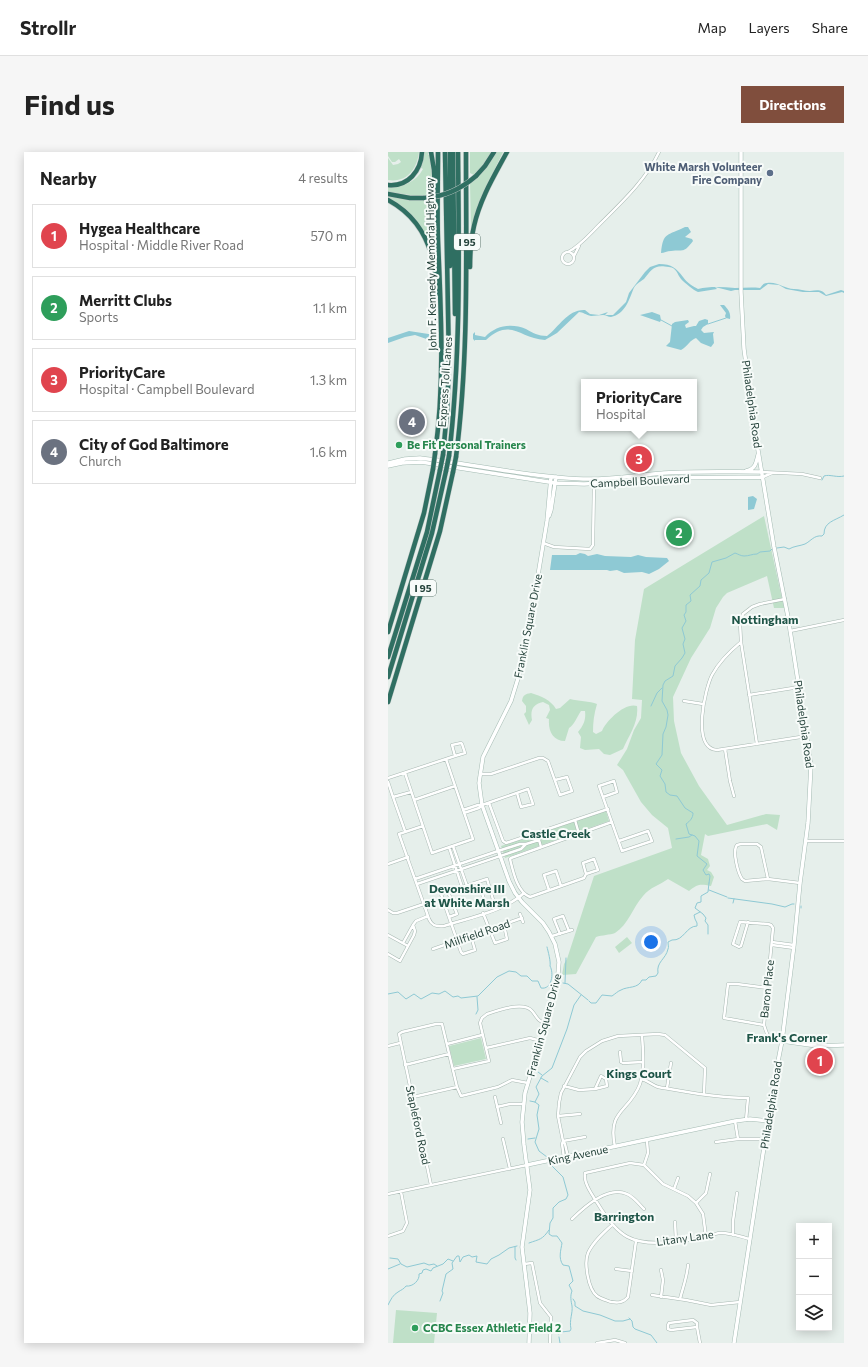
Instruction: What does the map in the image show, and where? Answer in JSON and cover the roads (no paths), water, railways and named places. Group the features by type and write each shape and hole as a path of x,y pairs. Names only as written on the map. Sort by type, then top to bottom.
{"highway":[{"path":"388,185 396,185 411,178 418,169 422,152"},
{"path":"431,152 434,170 435,193 438,204"},
{"name":"John F. Kennedy Memorial Highway","path":"388,632 424,513 436,454 442,379 438,152"},
{"name":"Express Toll Lanes","path":"388,657 427,532 443,455 448,398 449,342 445,152"},
{"path":"449,342 450,152"},
{"path":"453,152 455,335 457,350"},
{"name":"Express Toll Lanes","path":"388,677 432,533 449,456 457,350 459,256 458,152"},
{"name":"I 95","path":"388,702 440,531 456,457 462,398 466,302 466,152"},
{"path":"388,194 410,198 424,198 450,192 463,186 476,176 494,152"},
{"path":"466,302 469,292 471,243 474,224 481,202 506,152"},
{"path":"388,200 412,218 425,237 432,255 436,288 440,296"}],"main road":[{"name":"Philadelphia Road","path":"734,1343 768,1121 782,1041 806,841 811,778 807,736 785,599 774,547 758,450 744,349 741,292 741,152"},
{"path":"740,472 750,470 755,466 758,450"},
{"name":"Campbell Boulevard","path":"388,462 405,459 423,459 553,477 607,478 666,473 762,472"},
{"name":"Campbell Boulevard","path":"388,466 402,463 421,462 553,482 594,483 663,478 763,478"},
{"name":"Franklin Square Drive","path":"529,1343 530,1313 524,1264 523,1235 530,1197 530,1180 522,1131 524,1104 528,1083 557,986 559,972 558,955 552,936 543,923 518,898 508,881 482,805 479,788 483,757 504,718 520,676 527,645 547,521 551,510 553,477"},
{"path":"782,1041 817,1046 844,1045"},
{"name":"King Avenue","path":"527,1165 647,1141 735,1121 768,1121"}],"street":[{"path":"580,244 574,256 574,261 571,264 565,264 562,260 564,253 580,244 645,175 659,152"},
{"path":"568,252 572,253 574,256"},
{"name":"Campbell Boulevard","path":"762,472 802,474 820,478"},
{"name":"Campbell Boulevard","path":"763,478 773,473"},
{"path":"544,543 554,547 592,548 594,483"},
{"path":"757,744 741,642 740,623 745,612 755,605 785,599"},
{"path":"790,631 844,620"},
{"path":"741,642 724,659 713,673 708,687 703,704 702,726 706,744 714,750 807,736"},
{"path":"750,695 799,687"},
{"path":"684,701 703,704"},
{"path":"388,778 465,753 462,744 452,745 455,756"},
{"path":"725,749 734,796"},
{"path":"480,774 491,774 543,758 548,762 560,795 572,791 566,776 555,780"},
{"path":"404,773 432,853 473,839 446,760"},
{"path":"603,796 617,792 614,781 599,786 622,850 652,841 648,831 619,841"},
{"path":"388,782 405,831"},
{"path":"414,800 455,786"},
{"path":"463,812 479,808 482,805 528,789 533,804 521,808 517,793"},
{"path":"393,798 411,792"},
{"path":"489,803 504,842 506,843 608,809"},
{"path":"574,820 579,834"},
{"path":"586,874 583,863 594,859 598,870 586,874 584,878 530,897 524,893 518,883 510,860 511,858 612,822"},
{"path":"422,826 399,834 416,879 430,923 435,926 451,924 507,905 524,893"},
{"path":"537,833 541,847"},
{"path":"416,879 520,844 526,844 539,840"},
{"path":"806,841 844,841"},
{"path":"417,884 521,849 526,844"},
{"path":"768,879 763,852 760,846 755,844 737,845 735,848 735,854 742,879 745,881 768,879 800,883"},
{"path":"453,846 467,886"},
{"path":"449,847 462,887"},
{"path":"388,864 408,857"},
{"path":"549,890 544,875 556,871 562,886"},
{"path":"471,936 475,950 466,954 461,953 441,894 487,879 494,902 486,905 478,882"},
{"path":"448,892 457,914 449,917"},
{"path":"388,910 393,913 424,904"},
{"path":"483,913 493,942 496,943 508,938 504,925"},
{"path":"520,914 523,922"},
{"path":"403,943 416,921 428,916"},
{"path":"552,936 560,934 570,930 563,916 554,919 560,934"},
{"name":"Millfield Road","path":"433,949 522,918"},
{"path":"740,922 748,922 741,946 734,946 733,944 740,922"},
{"name":"Baron Place","path":"748,922 772,926 772,944 764,1025 769,1038 772,1040 782,1041"},
{"path":"388,954 400,961 415,932 413,925"},
{"path":"388,936 408,946"},
{"path":"772,944 794,947"},
{"path":"764,1025 724,1018 728,984 768,988"},
{"path":"453,1069 489,1061 480,1023 483,1017 492,1012 520,1006 531,1009 538,1020 546,1023"},
{"path":"388,1046 400,1043 400,1032 442,1024 459,1094 462,1096 498,1087 512,1080 528,1083"},
{"path":"566,1157 562,1144 563,1141 558,1116 559,1102 564,1086 580,1057 602,1041 611,1037 661,1034 668,1036 704,1067 706,1072 704,1094"},
{"path":"446,1044 482,1035"},
{"path":"615,1147 613,1132 614,1122 635,1093 641,1079 644,1062 642,1035"},
{"path":"486,1048 530,1038 541,1040"},
{"name":"Stapleford Road","path":"400,1043 431,1185"},
{"path":"620,1052 621,1062 623,1064 644,1062"},
{"path":"405,1065 449,1054"},
{"path":"667,1088 671,1063"},
{"path":"564,1086 579,1090 594,1089 608,1086 606,1078 601,1076 594,1089"},
{"path":"641,1079 654,1086 725,1097 748,1098 746,1120"},
{"path":"413,1098 457,1087"},
{"path":"494,1097 500,1123"},
{"path":"497,1107 510,1104 524,1104"},
{"path":"558,1116 580,1114"},
{"path":"735,1121 738,1139"},
{"path":"563,1141 585,1137"},
{"path":"504,1139 510,1169"},
{"path":"716,1142 738,1139 759,1139"},
{"path":"647,1141 648,1153 644,1165 661,1182 688,1196 696,1203 703,1214 706,1237"},
{"name":"Litany Lane","path":"644,1165 630,1163 585,1173 585,1178 595,1199 612,1225 622,1233 636,1241 651,1243 706,1237 720,1233 750,1239"},
{"name":"King Avenue","path":"388,1194 527,1165"},
{"path":"696,1203 706,1193 710,1174"},
{"path":"674,1189 678,1178"},
{"path":"388,1236 403,1231 407,1223 401,1192"},
{"path":"572,1219 595,1199 610,1194 624,1193 632,1197 644,1209"},
{"path":"733,1236 733,1221 737,1193"},
{"path":"675,1222 676,1241"},
{"path":"612,1225 594,1243 588,1254 586,1269 591,1289 597,1296 616,1303 622,1302 628,1297 636,1241"},
{"path":"524,1264 532,1263 540,1303 551,1317 550,1343"},
{"path":"680,1299 682,1288 687,1278 688,1265"},
{"path":"616,1270 632,1271"},
{"path":"661,1297 663,1280 662,1270"},
{"path":"652,1295 711,1305 741,1302"},
{"path":"697,1327 671,1330 668,1329 669,1323 692,1320 697,1323 700,1343"},
{"path":"597,1343 615,1340 625,1343"}],"water":[{"path":"688,227 691,232 685,237 692,239 693,241 690,245 683,250 661,253 665,237 670,233"},
{"path":"659,264 673,267 684,279 698,289 715,287 717,289 698,292 683,281 674,269 660,266 651,270 644,279 635,286 623,310 611,317 603,315 591,316 579,312 557,333 545,340 536,339 516,331 509,330 502,330 495,333 486,340 475,341 473,339 473,334 475,332 475,335 485,337 494,330 504,326 521,327 536,334 547,336 564,319 579,310 585,310 590,314 599,315 608,312 605,315 613,315 626,302 629,293 645,272 650,267"},
{"path":"771,283 778,284 791,289 808,291 819,290 826,295 841,290 844,291 844,293 842,292 826,296 819,292 803,292 786,289 779,285 768,284 760,290 731,291 715,287 760,288 764,284"},
{"path":"720,305 724,305 728,310 730,319 726,318 726,313"},
{"path":"652,312 660,315 660,322 640,315"},
{"path":"705,319 708,320 708,324 701,330 704,333 714,332 714,343 711,347 701,343 696,338 681,350 666,346 670,342 672,324 675,322 688,320 689,322 685,325 686,328 696,326 699,321"},
{"path":"409,331 435,335 435,342 415,335 388,343 388,338"},
{"path":"753,496 757,499 754,509 748,510 748,497"},
{"path":"580,553 588,556 597,554 605,556 631,557 638,555 667,558 669,561 659,569 649,574 642,572 624,573 617,570 550,570 552,555 576,555"}],"waterway":[{"path":"708,324 726,318"},
{"path":"661,320 672,326"},
{"path":"822,480 824,476 844,476"},
{"path":"777,548 784,547 789,549 805,544 817,536 822,536 828,524 844,515"},
{"path":"709,883 710,876 709,874 706,875 703,870 707,864 697,856 699,841 695,836 689,834 686,824 691,819 693,813 685,808 677,796 670,795 666,792 665,784 660,776 662,770 656,764 662,755 663,734 668,715 662,701 663,685 665,681 673,676 675,666 685,653 683,644 685,639 682,628 686,621 684,615 686,612 686,605 691,601 690,595 700,586 701,580 709,573 712,562 726,558 735,553 746,556 770,551 772,549"},
{"path":"651,706 657,693 662,688"},
{"path":"676,839 689,837 692,835"},
{"path":"708,934 708,925 705,921 706,918 695,908 697,903 701,902 701,896 708,892 709,883"},
{"path":"709,890 727,897"},
{"path":"728,898 785,907 794,904"},
{"path":"733,903 734,899"},
{"path":"589,1001 591,1003 596,1003 602,995 612,996 619,991 638,985 642,980 656,976 658,973 658,966 667,952 668,942 676,940 690,928 697,926 694,915 700,912"},
{"path":"388,994 398,992 406,999 414,994 421,999 432,993 439,994 445,991 453,997 458,996 461,998 478,996 497,977 509,971 516,972 521,976 527,976 532,981 538,981 541,988 545,988 550,984 552,977 547,947"},
{"path":"565,983 566,958"},
{"path":"563,983 568,984 588,1000"},
{"path":"535,1102 539,1094 536,1087 542,1076 552,1068 567,1029 574,1005 581,995"},
{"path":"476,1014 478,1010 477,997"},
{"path":"538,1072 542,1075"},
{"path":"541,1078 548,1082"},
{"path":"530,1101 539,1105 537,1115 539,1129 535,1142 539,1151 547,1157"},
{"path":"528,1139 535,1138"},
{"path":"552,1166 563,1177 568,1195 566,1199 559,1202 553,1208 553,1218 550,1223 549,1234 552,1236 557,1236 562,1243 560,1254 561,1262 563,1265 569,1266 573,1281 569,1285 572,1291 571,1329 570,1331 561,1332 559,1334"},
{"path":"529,1243 538,1240 549,1230"},
{"path":"440,1301 446,1274 453,1269 452,1263 457,1256 459,1256 460,1262 463,1257 469,1255 472,1257 477,1256 476,1262 487,1264 491,1259 509,1248 517,1246"},
{"path":"515,1247 516,1260"},
{"path":"390,1258 398,1259 401,1264 407,1267 424,1263 429,1265 434,1264 437,1266"},
{"path":"388,1305 396,1293 406,1286 416,1283 419,1274 422,1273 423,1270 426,1269 431,1271 433,1268 443,1264 448,1259 453,1261"},
{"path":"388,1269 400,1264"},
{"path":"573,1299 575,1306 583,1311 600,1315 615,1321 630,1319"},
{"path":"629,1318 635,1329 651,1335 657,1343"},
{"path":"559,1337 560,1343"}],"place":[{"name":"White Marsh Volunteer Fire Company","path":"770,173"},
{"name":"City of God Baltimore","path":"412,422"},
{"name":"Be Fit Personal Trainers","path":"399,445"},
{"name":"PriorityCare","path":"639,459"},
{"name":"Merritt Clubs","path":"679,533"},
{"name":"Hygea Healthcare","path":"820,1061"},
{"name":"CCBC Essex Athletic Field 2","path":"415,1328"}],"district":[{"name":"Nottingham","path":"765,620"},
{"name":"Castle Creek","path":"556,834"},
{"name":"Devonshire III at White Marsh","path":"467,896"},
{"name":"Frank's Corner","path":"787,1038"},
{"name":"Kings Court","path":"639,1074"},
{"name":"Barrington","path":"624,1217"}]}
